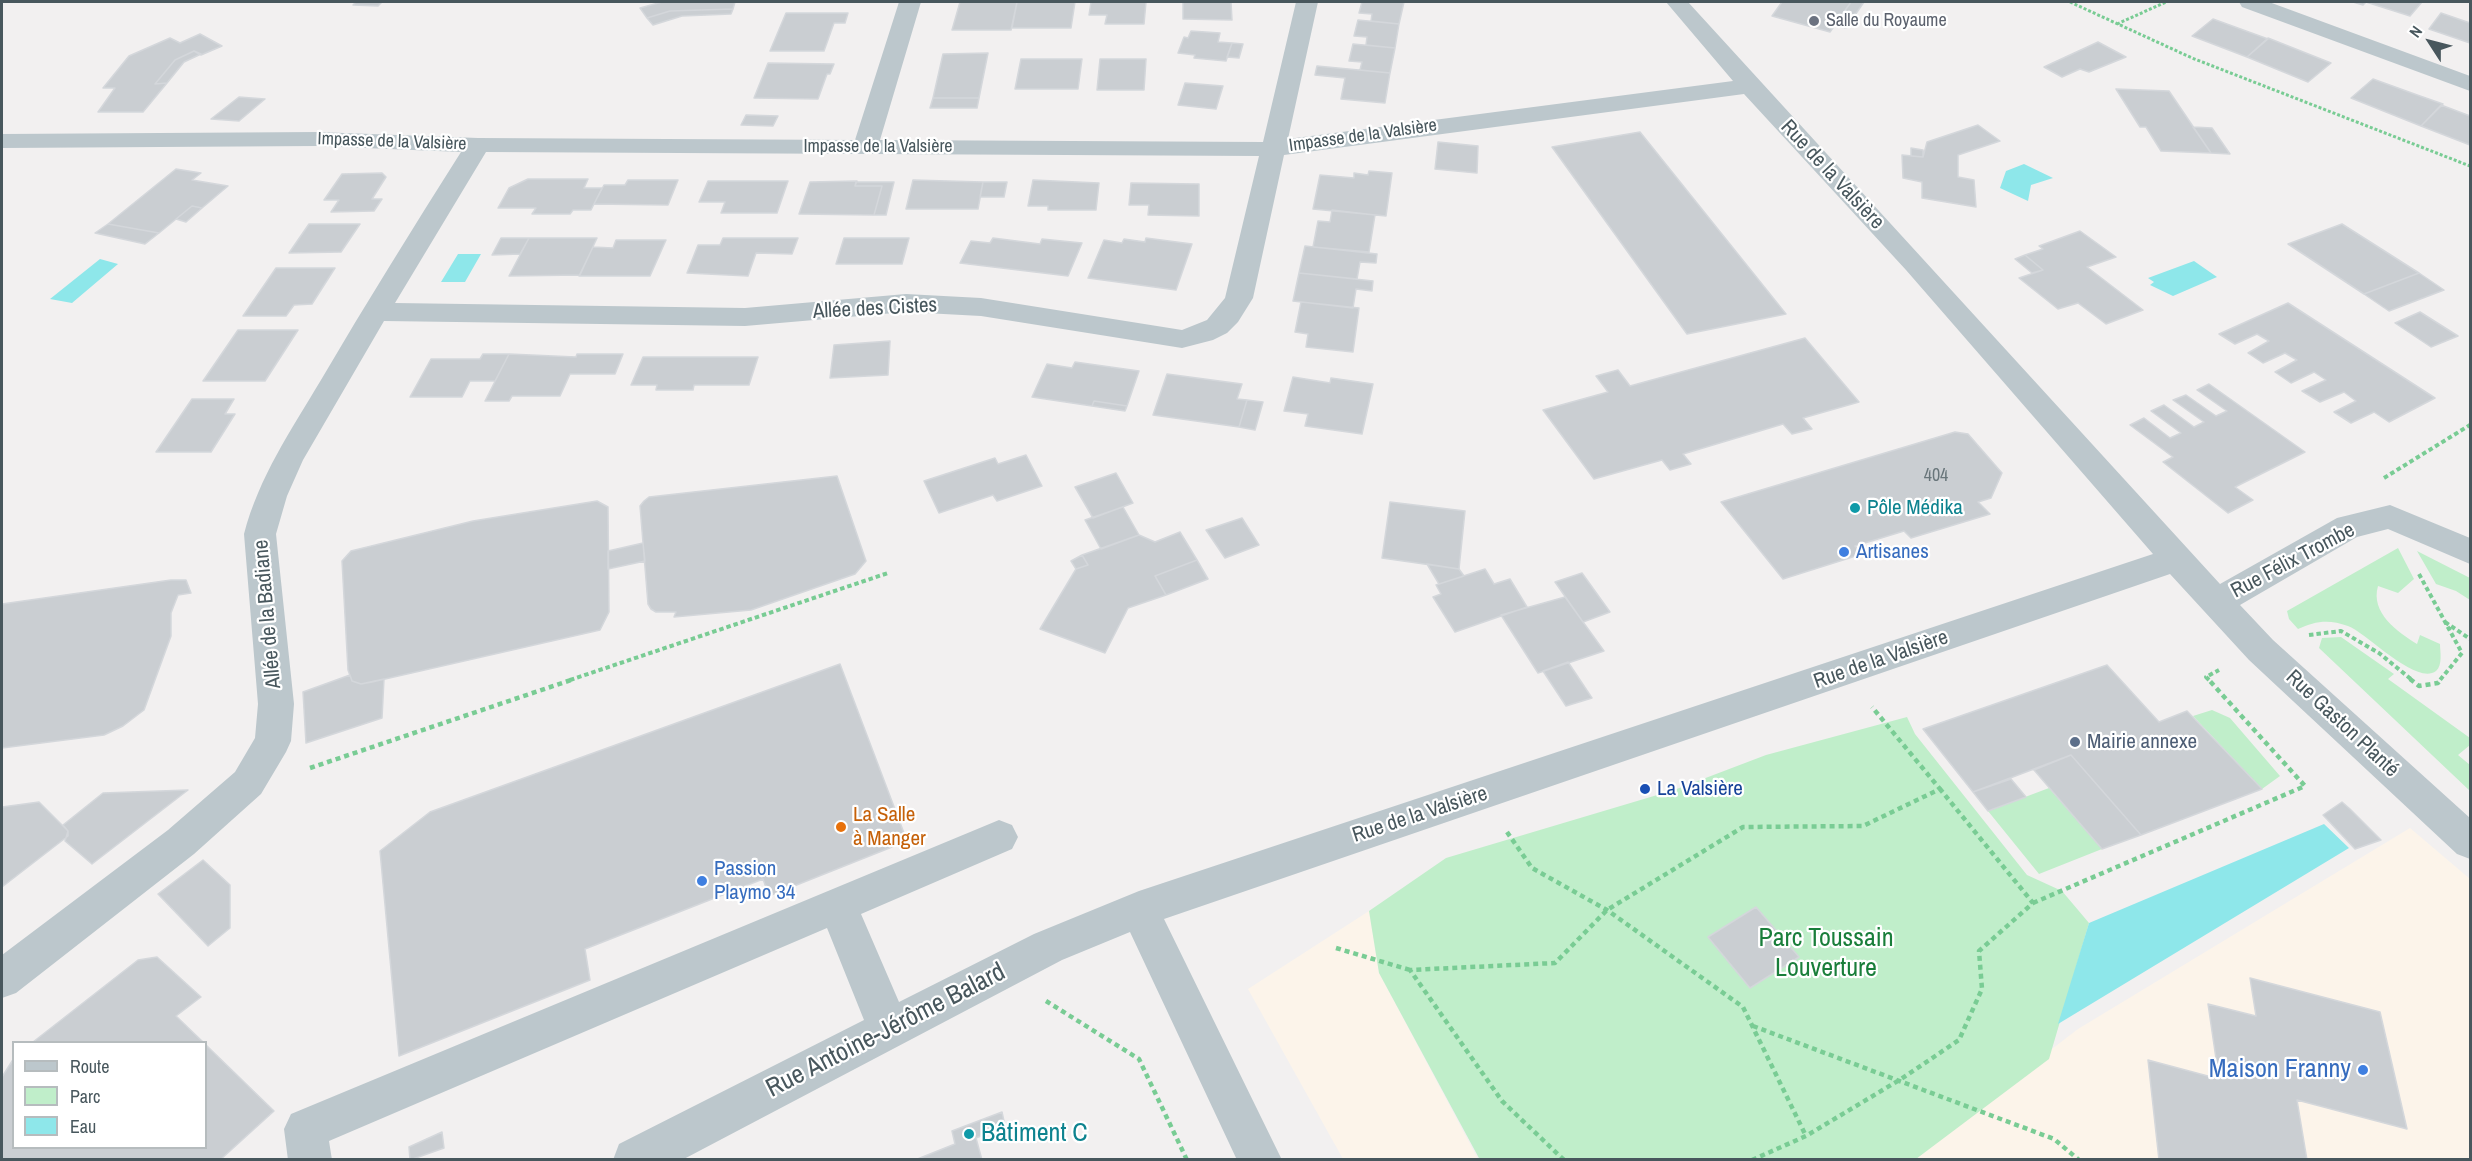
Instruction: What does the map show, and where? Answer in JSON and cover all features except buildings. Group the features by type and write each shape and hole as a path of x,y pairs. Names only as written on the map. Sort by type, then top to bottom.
{"street":[{"path":"865,147 910,2"},
{"name":"Allée des Cistes","path":"374,312 745,317 906,303 981,307 1182,339 1208,333 1227,321 1239,297 1271,149 1307,2"},
{"name":"Rue de la Valsière","path":"1139,909 1486,794 2176,559 1915,264 1750,86 1677,2"},
{"path":"2250,2 2470,84"},
{"name":"Impasse de la Valsière","path":"2,141 317,139 478,145 1271,149 1750,86"},
{"name":"Allée de la Badiane","path":"2,979 181,842 248,783 273,741 276,704 260,534 265,507 285,466 374,312 478,145"},
{"path":"2390,517 2470,552"},
{"name":"Rue Félix Trombe","path":"2217,602 2348,527 2390,517"},
{"name":"Rue Gaston Planté","path":"2176,559 2261,650 2470,842"},
{"path":"310,1160 306,1129 999,837"},
{"path":"837,905 889,1029"},
{"path":"1139,909 1260,1160"},
{"name":"Rue Antoine-Jérôme Balard","path":"635,1160 1048,947 1139,909"}],"path":[{"path":"2070,2 2192,58 2470,166"},
{"path":"2116,25 2166,2"},
{"path":"1752,1160 1806,1136 1901,1079 1959,1040 1982,989 1979,951 2033,903 2305,786 2206,677 2261,650 2293,641 2305,635 2341,631 2379,652 2419,686 2438,683 2462,653 2374,484 2470,425"},
{"path":"248,783 304,770 888,573"},
{"path":"2445,622 2470,639"},
{"path":"1844,673 2033,903"},
{"path":"1336,948 1410,970 1555,963 1607,910 1743,827 1863,826 1940,789"},
{"path":"1486,794 1511,838 1532,868 1607,910 1743,1007 1806,1136"},
{"path":"1410,970 1502,1101 1563,1160"},
{"path":"1000,973 1139,1059 1187,1160"},
{"path":"1752,1025 1901,1079 2054,1139 2079,1160"}],"shaded area":[{"path":"2410,828 2470,879 2470,1159 1907,1160 2078,1029"},
{"path":"1369,911 1379,973 1478,1159 1343,1159 1248,989"}],"green space":[{"path":"2398,548 2414,579 2398,593 2378,586 2378,605 2387,621 2417,644 2420,635 2440,644 2440,662 2436,671 2427,674 2404,665 2348,626 2335,622 2322,622 2298,629 2289,619 2287,611"},
{"path":"2417,551 2470,578 2470,600 2456,591 2436,584"},
{"path":"2341,637 2394,674 2388,679 2470,738 2470,745 2458,755 2470,765 2470,791 2319,648 2322,638"},
{"path":"2212,710 2230,718 2280,776 2262,789 2193,716"},
{"name":"Parc Toussain Louverture","path":"1907,717 1915,734 2027,875 2062,891 2089,923 2049,1059 1916,1159 1480,1160 1379,973 1369,911 1446,858 1674,790 1766,755"},
{"path":"2049,788 2102,849 2039,874 1988,811"}],"water":[{"path":"2024,164 2053,178 2031,185 2028,201 2000,188 2006,171"},
{"path":"458,254 481,254 465,282 441,282"},
{"path":"100,259 118,264 72,303 50,299"},
{"path":"2194,261 2217,277 2173,296 2150,285 2154,282 2148,278"},
{"path":"2324,824 2349,848 2058,1024 2089,923"}],"place":[{"name":"Salle du Royaume","path":"1814,21"},
{"name":"Pôle Médika","path":"1855,508"},
{"name":"Artisanes","path":"1844,552"},
{"name":"Mairie annexe","path":"2075,742"},
{"name":"La Valsière","path":"1645,789"},
{"name":"La Salle à Manger","path":"841,827"},
{"name":"Passion Playmo 34","path":"702,881"},
{"name":"Maison Franny","path":"2363,1070"},
{"name":"Bâtiment C","path":"969,1134"}]}
